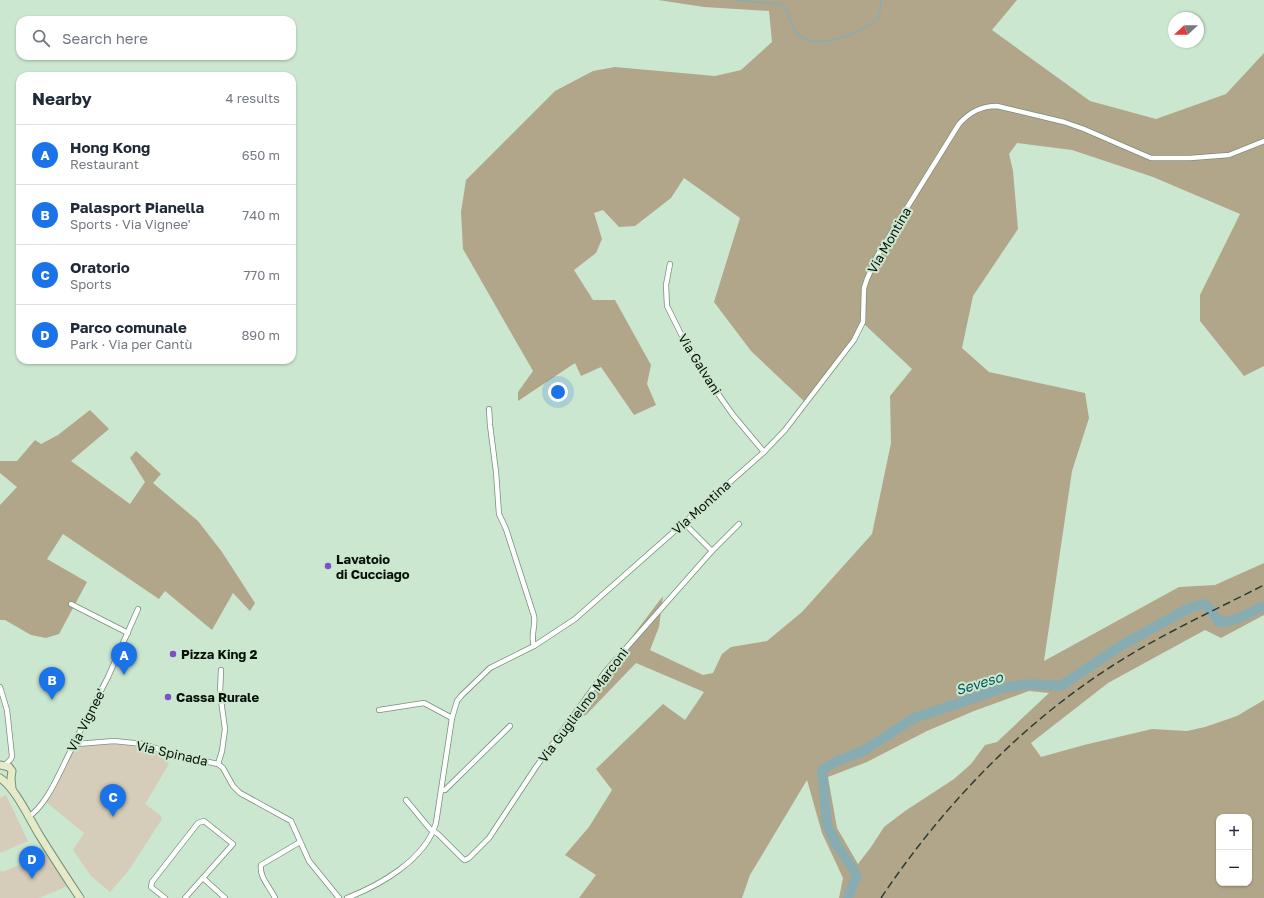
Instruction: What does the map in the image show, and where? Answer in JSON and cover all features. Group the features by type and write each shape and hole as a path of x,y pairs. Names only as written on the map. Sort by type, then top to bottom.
{"main road":[{"path":"2,766 9,767 12,771 3,779 80,898"}],"street":[{"name":"Via Montina","path":"434,831 452,718 457,701 490,668 534,646 575,619 764,452 785,430 854,340 863,322 864,288 877,256 959,124 972,112 982,107 997,106 1052,119 1084,129 1151,158 1190,158 1229,155 1264,141"},
{"name":"Via Galvani","path":"670,264 666,285 667,306 682,336 711,384 764,452"},
{"path":"489,409 499,514 506,529 534,616 535,622 532,638 534,646"},
{"path":"684,523 712,551"},
{"name":"Via Guglielmo Marconi","path":"434,831 465,860 469,858 489,838 536,767 605,672 712,551 739,524"},
{"path":"71,604 128,633"},
{"name":"Via Vignee'","path":"27,814 36,812 40,807 71,750 77,744 76,739 108,677 138,609"},
{"path":"221,670 220,693 225,729 222,751 218,764 223,768 240,793 291,821 309,861 339,898"},
{"path":"0,687 7,710 12,756 11,759 2,766"},
{"path":"379,710 424,703 452,718"},
{"path":"441,790 445,790 510,726"},
{"name":"Via Spinada","path":"77,744 114,742 143,744 180,756 218,764"},
{"path":"346,898 365,890 401,869 426,843 434,831 430,829 406,800"},
{"path":"165,898 151,888 152,882 198,824 204,821 233,844 185,898"},
{"path":"275,898 263,878 261,865 300,842"},
{"path":"203,878 225,898"}],"shaded area":[{"path":"658,0 1017,0 992,30 1090,101 1156,119 1226,94 1264,53 1264,366 1244,376 1200,321 1200,295 1240,214 1153,177 1072,150 1017,143 1009,154 1013,171 1018,229 973,296 962,348 989,372 1085,393 1089,418 1072,471 1044,661 1179,587 1215,585 1264,563 1264,615 1221,638 1205,630 1108,683 1031,743 1041,757 1152,729 1187,731 1205,727 1237,716 1264,700 1264,898 839,898 843,878 822,833 807,780 750,875 742,898 579,898 596,875 565,855 589,827 612,790 596,769 663,704 685,720 704,692 636,663 586,715 572,717 663,596 659,627 650,650 703,675 713,673 722,654 731,647 767,641 802,612 872,534 891,443 890,396 912,369 863,323 854,340 806,403 751,351 714,302 740,218 684,178 671,198 635,226 619,227 603,210 594,213 602,239 596,253 574,270 593,300 615,300 651,365 647,384 656,405 634,415 601,367 581,376 575,363 518,401 518,392 533,371 463,249 461,212 466,180 555,91 593,71 615,67 715,76 741,70 772,42 769,11 704,7","holes":["1029,691 1049,693 997,742 985,745 971,764 954,779 905,811 884,827 858,864 837,828 828,777 867,762 927,731 974,711"]},
{"path":"90,410 109,429 71,461 130,504 145,482 130,458 136,451 161,474 153,483 198,521 222,552 255,603 250,611 233,593 212,630 165,591 159,599 63,534 47,559 87,582 59,634 46,638 31,635 5,620 0,620 0,505 17,487 0,473 0,461 17,461 35,440 41,444 58,435"},
{"path":"115,744 144,748 157,753 169,764 145,804 160,815 162,819 129,870 110,892 91,876 73,850 84,833 46,802 73,752 87,746"},
{"path":"6,795 28,841 0,853 0,798"},
{"path":"47,854 68,886 39,898 0,898 0,870 2,872"}],"waterway":[{"path":"735,0 779,4 784,6 796,32 804,39 811,41 833,40 844,37 866,27 879,15 881,0"},
{"name":"Seveso","path":"848,898 856,877 854,870 838,847 827,825 822,770 835,762 863,751 914,718 1006,687 1031,684 1062,685 1122,645 1191,607 1203,604 1207,606 1219,622 1225,622 1242,617 1264,606"}],"railway":[{"path":"881,898 905,864 957,800 1015,741 1046,714 1078,689 1130,655 1264,585"}],"place":[{"name":"Lavatoio di Cucciago","path":"328,566"},
{"name":"Pizza King 2","path":"173,654"},
{"name":"Hong Kong","path":"124,675"},
{"name":"Cassa Rurale","path":"168,697"},
{"name":"Palasport Pianella","path":"52,700"},
{"name":"Oratorio","path":"113,817"},
{"name":"Parco comunale","path":"32,879"}]}
